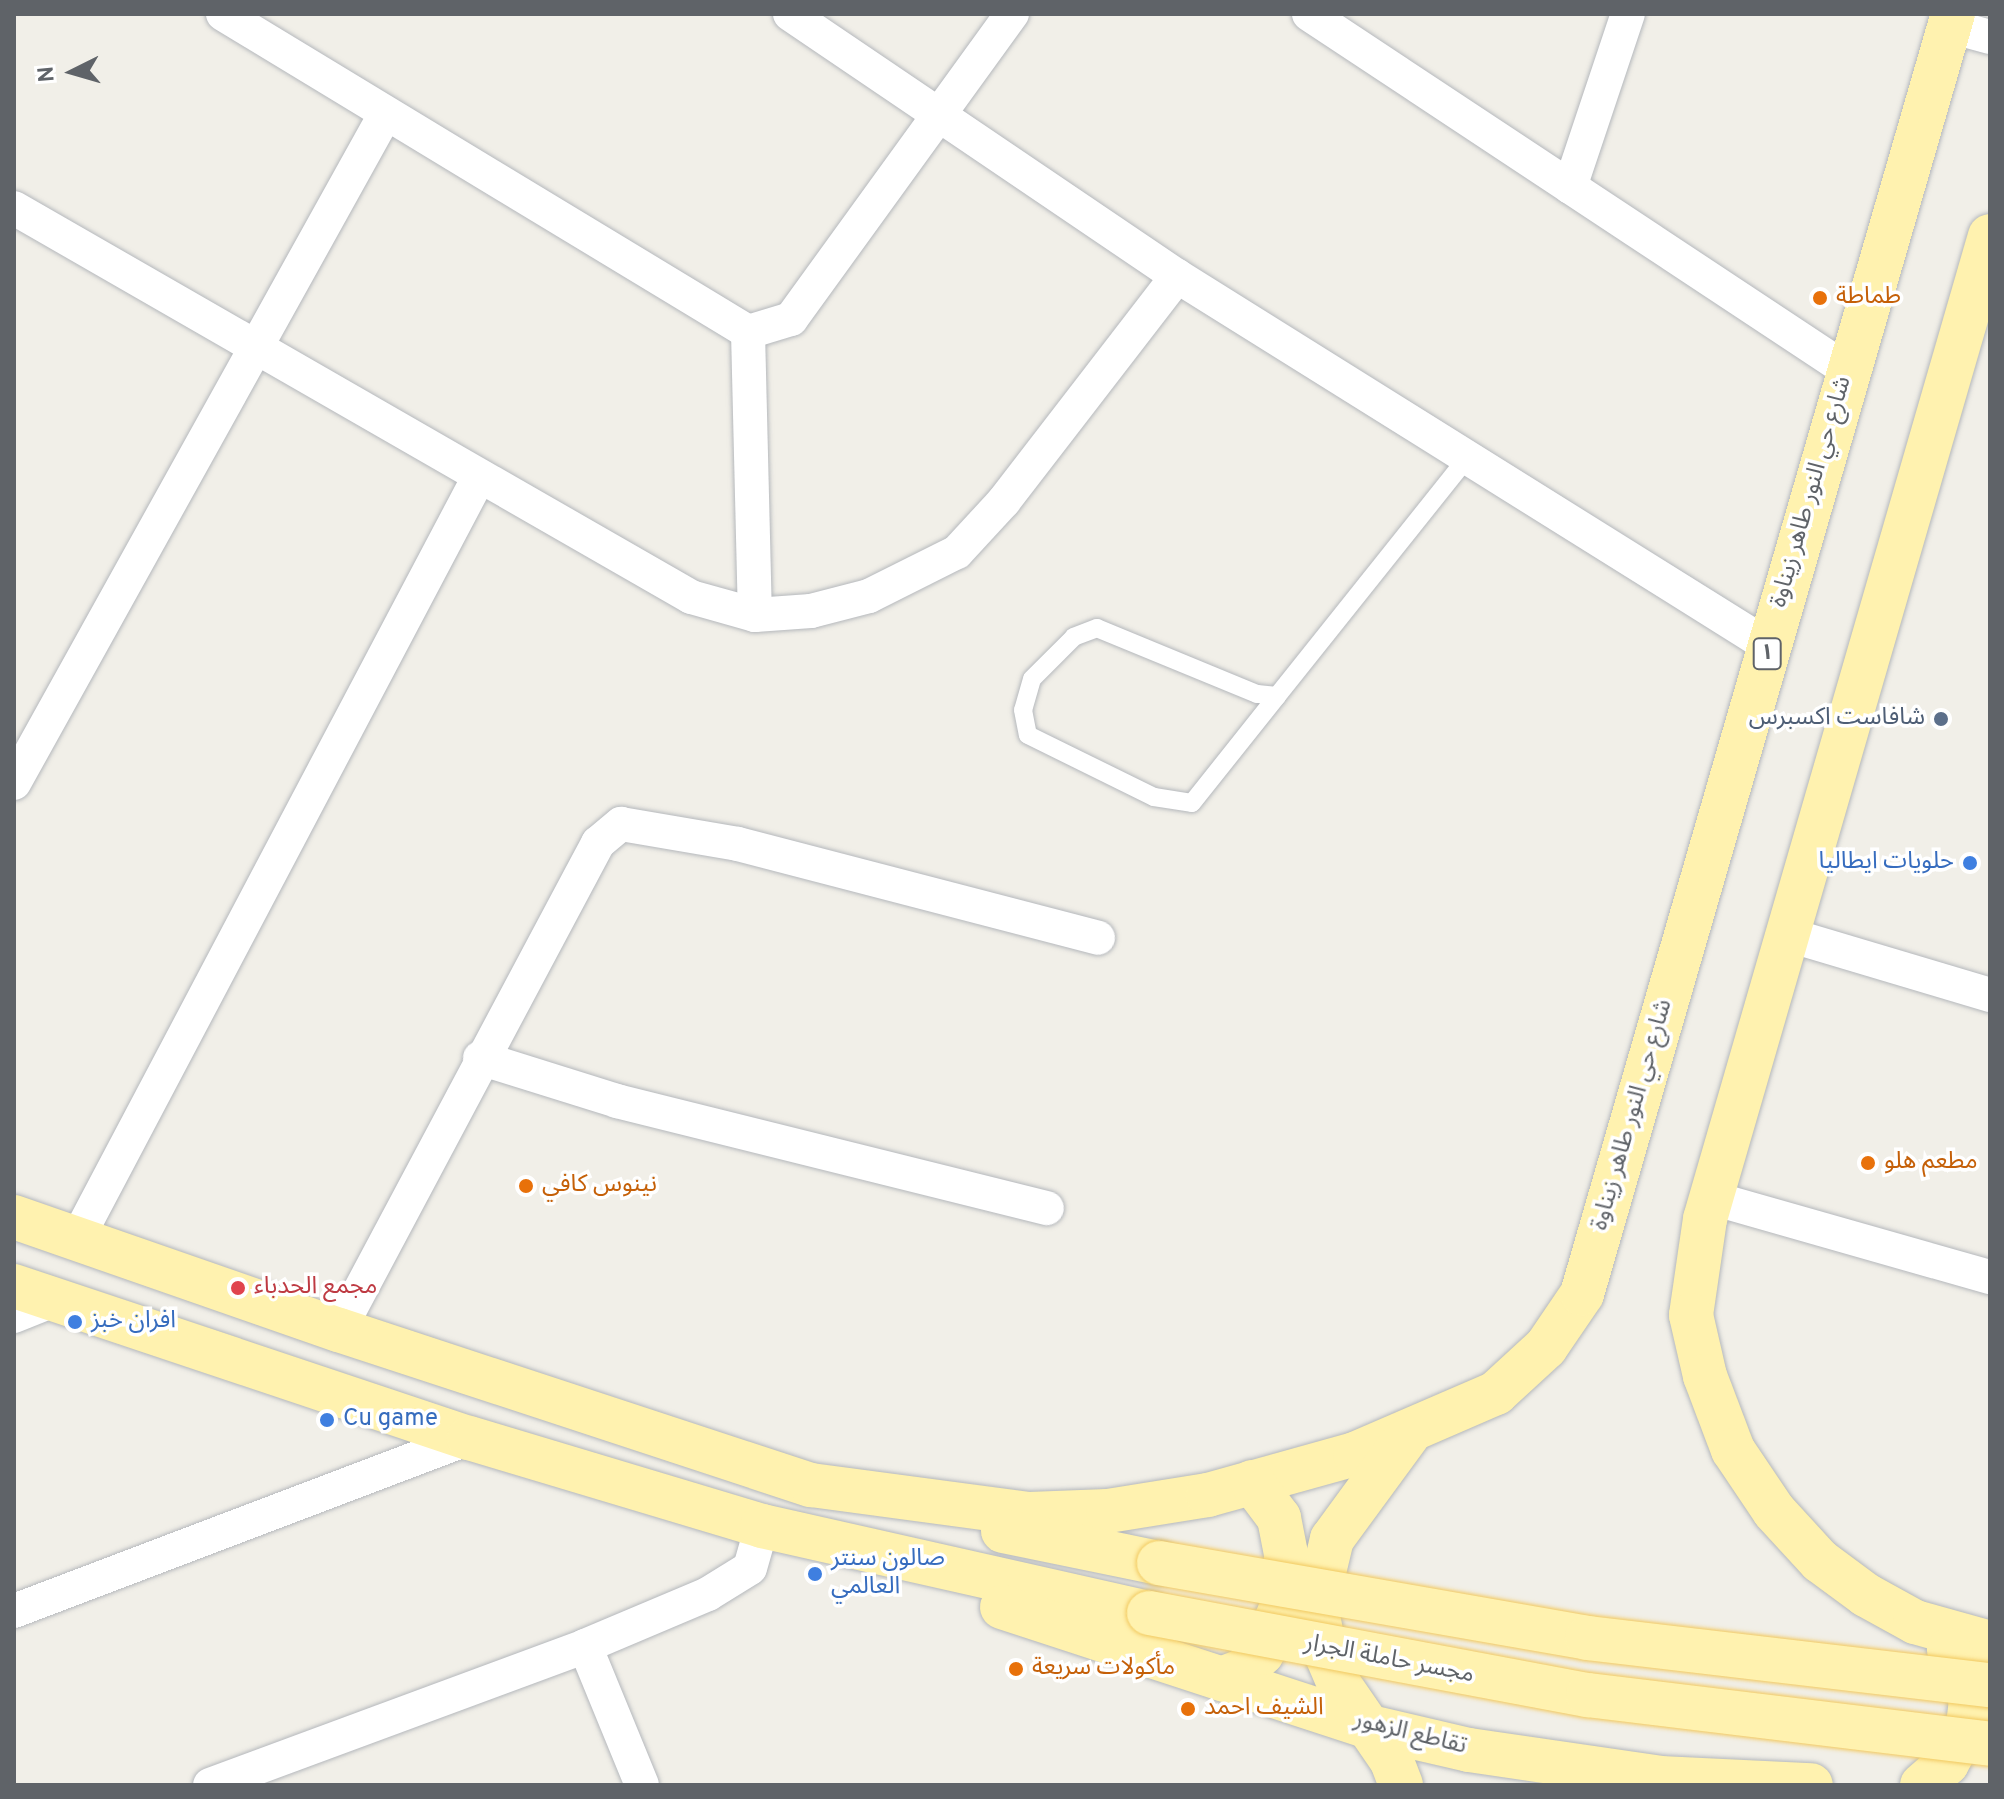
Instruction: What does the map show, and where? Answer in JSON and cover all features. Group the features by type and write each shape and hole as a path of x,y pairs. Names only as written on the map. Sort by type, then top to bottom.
{"main road":[{"name":"شارع حي النور طاهر زيناوة","path":"811,1485 1029,1514 1163,1504 1252,1482 1408,1435 1496,1393 1546,1347 1582,1294 1847,370 1964,26"},
{"path":"1922,1785 1959,1746 1971,1700 1948,1647 1820,1561 1774,1511 1733,1450 1705,1376 1691,1315 1693,1275 1712,1198 1980,311 1990,236"},
{"path":"14,1217 339,1330 811,1485 1159,1563 1587,1638 1990,1685"},
{"path":"14,1286 469,1438 779,1531"},
{"path":"1401,1785 1370,1727 1339,1684 1325,1651 1316,1606 1320,1577 1347,1513 1408,1435"},
{"path":"1221,1679 1244,1670 1262,1653 1285,1599 1286,1554 1279,1518 1252,1482"},
{"name":"تقاطع الزهور","path":"779,1531 1370,1727 1568,1768 1811,1785"},
{"name":"مجسر حاملة الجرار","path":"779,1531 1149,1613 1588,1695 1990,1744"},
{"path":"1915,1622 1988,1634"}],"street":[{"path":"223,14 748,332 791,319 1012,14"},
{"path":"790,14 1177,276 1769,646"},
{"path":"1309,14 1847,370"},
{"path":"1570,187 1628,14"},
{"path":"14,783 386,113"},
{"path":"14,208 691,597 755,615 811,611 869,596 957,552 1004,501 1177,276"},
{"path":"748,332 755,615"},
{"path":"77,1239 479,477"},
{"path":"339,1330 480,1058 598,843 621,824 738,844 1098,938"},
{"path":"1789,935 1990,995"},
{"path":"480,1058 617,1101 1047,1208"},
{"path":"1712,1198 1990,1277"},
{"path":"14,1316 54,1300"},
{"path":"14,1611 469,1438"},
{"path":"210,1785 585,1646 708,1594 750,1568 779,1531"},
{"path":"585,1646 642,1785"}],"lane":[{"path":"1277,696 1257,694 1097,628 1074,637 1032,679 1023,710 1028,735 1154,797 1192,803 1467,458"}],"place":[{"name":"طماطة","path":"1820,298"},
{"name":"شافاست اكسبرس","path":"1941,719"},
{"name":"حلويات ايطاليا","path":"1970,863"},
{"name":"مطعم هلو","path":"1868,1163"},
{"name":"نينوس كافي","path":"526,1186"},
{"name":"مجمع الحدباء","path":"238,1288"},
{"name":"افران خبز","path":"75,1322"},
{"name":"Cu game","path":"327,1420"},
{"name":"صالون سنتر العالمي","path":"815,1574"},
{"name":"مأكولات سريعة","path":"1016,1669"},
{"name":"الشيف احمد","path":"1188,1709"}]}
